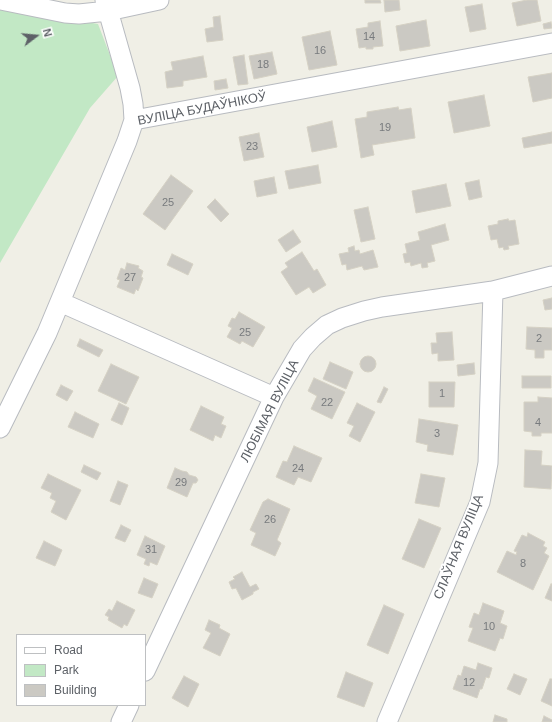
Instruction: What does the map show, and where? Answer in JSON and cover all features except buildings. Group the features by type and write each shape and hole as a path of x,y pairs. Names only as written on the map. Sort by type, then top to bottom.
{"street":[{"path":"1,0 65,13 79,14 107,5 159,0"},
{"path":"107,5 130,88 134,120"},
{"name":"ВУЛІЦА БУДАЎНІКОЎ","path":"0,428 47,333 127,141 134,120 552,43"},
{"name":"ЛЮБІМАЯ ВУЛІЦА","path":"146,669 274,397 302,350 313,337 327,325 342,318 364,311 493,291 531,280 552,276"},
{"name":"СЛАЎНАЯ ВУЛІЦА","path":"387,722 482,495 488,463 493,291"},
{"path":"60,302 274,397"},
{"path":"121,722 129,706"}],"green space":[{"path":"0,6 98,24 118,76 90,108 0,263"}]}
